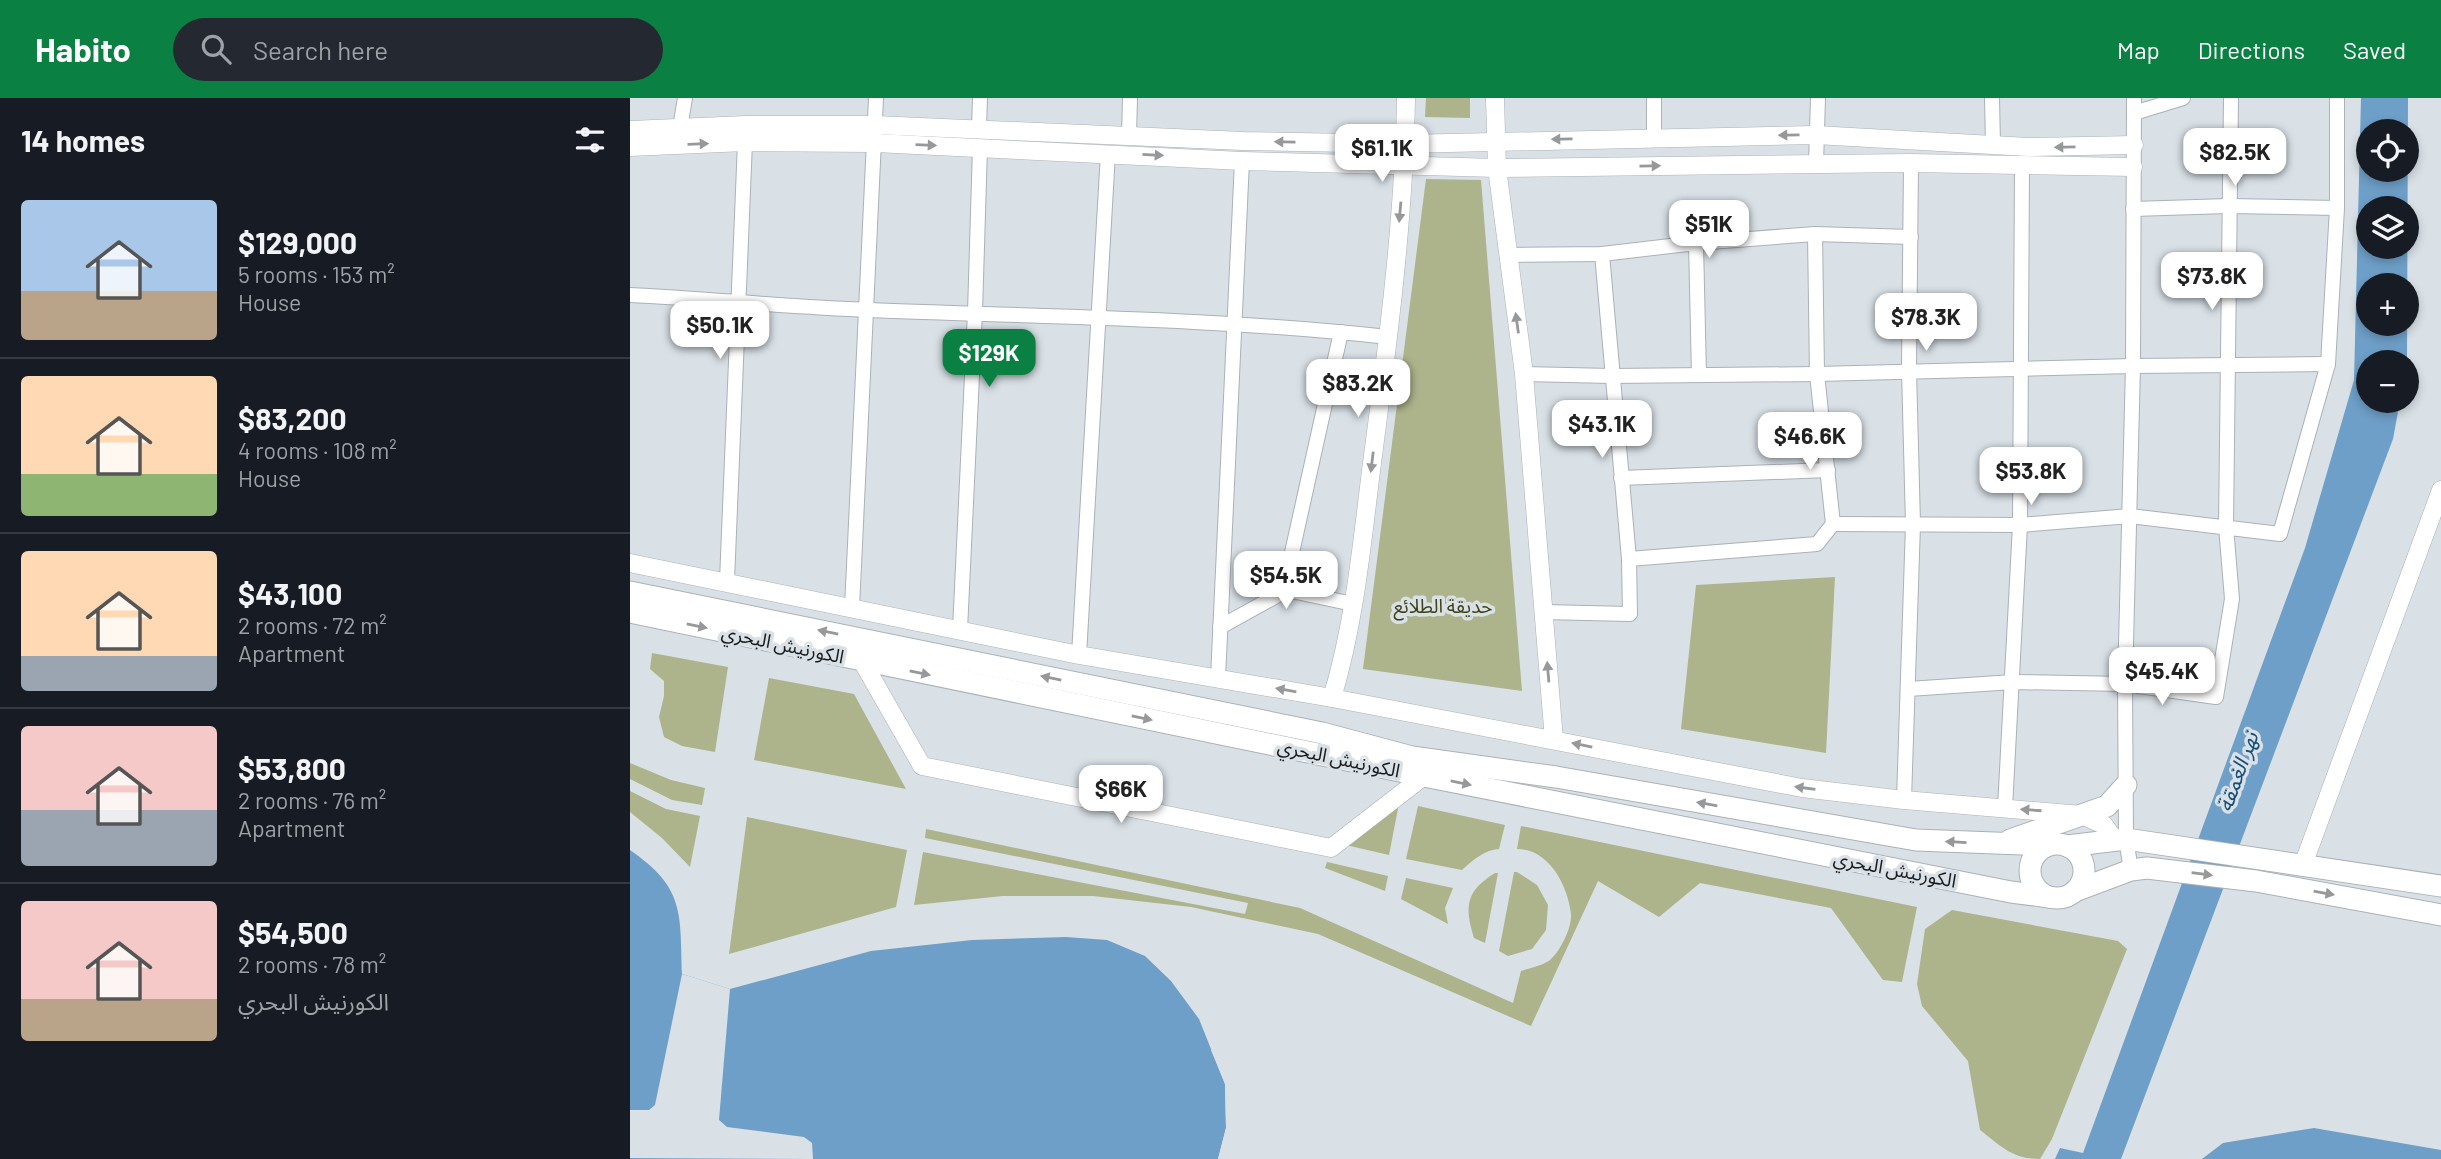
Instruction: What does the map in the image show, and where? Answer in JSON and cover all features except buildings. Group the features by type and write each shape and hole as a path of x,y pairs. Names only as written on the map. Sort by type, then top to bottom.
{"main road":[{"name":"الكورنيش البحري","path":"630,592 1322,733 1412,757 1556,777 1916,839 2058,846 2120,839 2441,886"},
{"name":"الكورنيش البحري","path":"630,612 1424,776 2011,892 2049,897"},
{"path":"1997,845 2107,806 2126,785"},
{"path":"2075,891 2084,872 2082,861 2076,852 2058,846 2040,850 2033,858 2030,877 2040,893 2049,897 2068,896 2075,891 2139,869 2256,881 2441,915"}],"street":[{"path":"680,128 685,98"},
{"path":"852,608 876,98"},
{"path":"979,128 980,98"},
{"path":"1129,135 1130,98"},
{"path":"1332,698 1345,655 1353,604 1388,337 1404,166 1406,98"},
{"path":"1495,98 1494,140 1524,374 1554,740"},
{"path":"1654,98 1654,138"},
{"path":"1816,164 1818,98"},
{"path":"1992,98 1993,145"},
{"path":"2120,839 2126,785 2125,684 2133,366 2134,106 2183,98"},
{"path":"1908,689 2013,682 2125,684 2216,696 2232,599 2226,527 2231,98"},
{"path":"1833,524 2020,525 2130,516 2280,534 2328,364 2337,208 2337,98"},
{"path":"630,130 746,125 875,134 979,147 1242,161 1404,166 1911,163 2133,167"},
{"path":"630,146 979,128 1243,141 1405,144 1816,135 2028,147 2134,145"},
{"path":"727,582 745,142"},
{"path":"960,630 975,312 979,147"},
{"path":"1079,655 1108,153"},
{"path":"1218,678 1242,161"},
{"path":"1904,800 1913,524 1909,370 1911,163"},
{"path":"2005,808 2020,525 2022,165"},
{"path":"2133,209 2228,206 2337,208"},
{"path":"1507,255 1602,254 1696,243 1815,234 1911,237"},
{"path":"1629,559 1817,544 1833,524 1817,374 1815,234"},
{"path":"1696,243 1699,375"},
{"path":"1543,612 1630,614 1629,559 1602,254"},
{"path":"630,295 867,310 975,312 1234,324 1388,337"},
{"path":"1283,593 1341,332"},
{"path":"1524,374 1817,374 1909,370 2328,364"},
{"path":"1621,478 1828,470"},
{"path":"2303,865 2441,490"},
{"path":"630,562 1079,655 1332,698 1802,788 1904,800 2081,815 2104,825 2120,839 2139,869"},
{"path":"1220,627 1287,590 1353,604"},
{"path":"862,661 922,766 935,769 1331,848 1424,776"}],"green space":[{"path":"1426,98 1470,98 1470,118 1425,117"},
{"name":"حديقة الطلائع","path":"1426,179 1481,180 1522,691 1363,669"},
{"path":"1835,577 1826,753 1681,729 1696,585"},
{"path":"652,653 728,667 715,752 682,746 664,737 659,717 664,681 650,669"},
{"path":"769,678 854,694 906,789 754,760"},
{"path":"630,763 671,780 705,788 702,805 672,800 630,779"},
{"path":"630,791 666,809 700,816 690,867 662,838 630,812"},
{"path":"1401,793 1389,855 1337,843"},
{"path":"1418,806 1505,825 1499,849 1484,853 1462,870 1406,859"},
{"path":"747,817 907,850 896,907 729,954"},
{"path":"1521,826 1917,907 1902,982 1883,980 1831,908 1700,883 1659,917 1598,881 1531,1026 1318,934 1191,907 1093,896 1003,896 914,905 923,852 1245,914 1248,903 925,838 926,829 1300,908 1513,1003 1521,971 1551,959 1565,938 1571,919 1566,892 1555,871 1539,855 1517,849"},
{"path":"1327,862 1388,876 1385,891 1325,868"},
{"path":"1514,872 1537,885 1548,905 1546,930 1532,949 1508,956 1499,951"},
{"path":"1498,873 1485,943 1474,938 1469,917 1470,900 1478,886"},
{"path":"1406,878 1453,888 1445,908 1448,924 1401,899"},
{"path":"1952,910 2118,941 2127,949 2052,1139 2040,1159 2014,1154 1980,1130 1968,1061 1922,1006 1917,984 1925,929"}],"water":[{"path":"2361,98 2408,98 2408,119 2360,119"},
{"path":"2359,182 2408,182 2408,196 2359,196"},
{"path":"2357,259 2407,259 2407,273 2357,273"},
{"name":"نهر الغمقة","path":"2356,299 2356,336 2407,336 2407,350 2356,350 2356,413 2398,413 2393,439 2121,1159 2055,1159 2060,1148 2083,1153 2305,548 2354,380"},
{"path":"630,850 661,877 676,903 681,934 682,974 730,989 871,951 972,940 1066,937 1107,940 1145,956 1171,981 1199,1019 1225,1084 1226,1128 1218,1159 630,1159"},
{"path":"2314,1128 2441,1150 2441,1159 2202,1159 2223,1143"}],"pier":[{"path":"682,974 730,989 719,1120 727,1127 804,1137 812,1143 813,1159 630,1158 630,1110 649,1110 655,1105"},
{"path":"1211,1050 1215,1050 1228,1083 1230,1129 1222,1159 1218,1159 1226,1128 1225,1084"}]}
